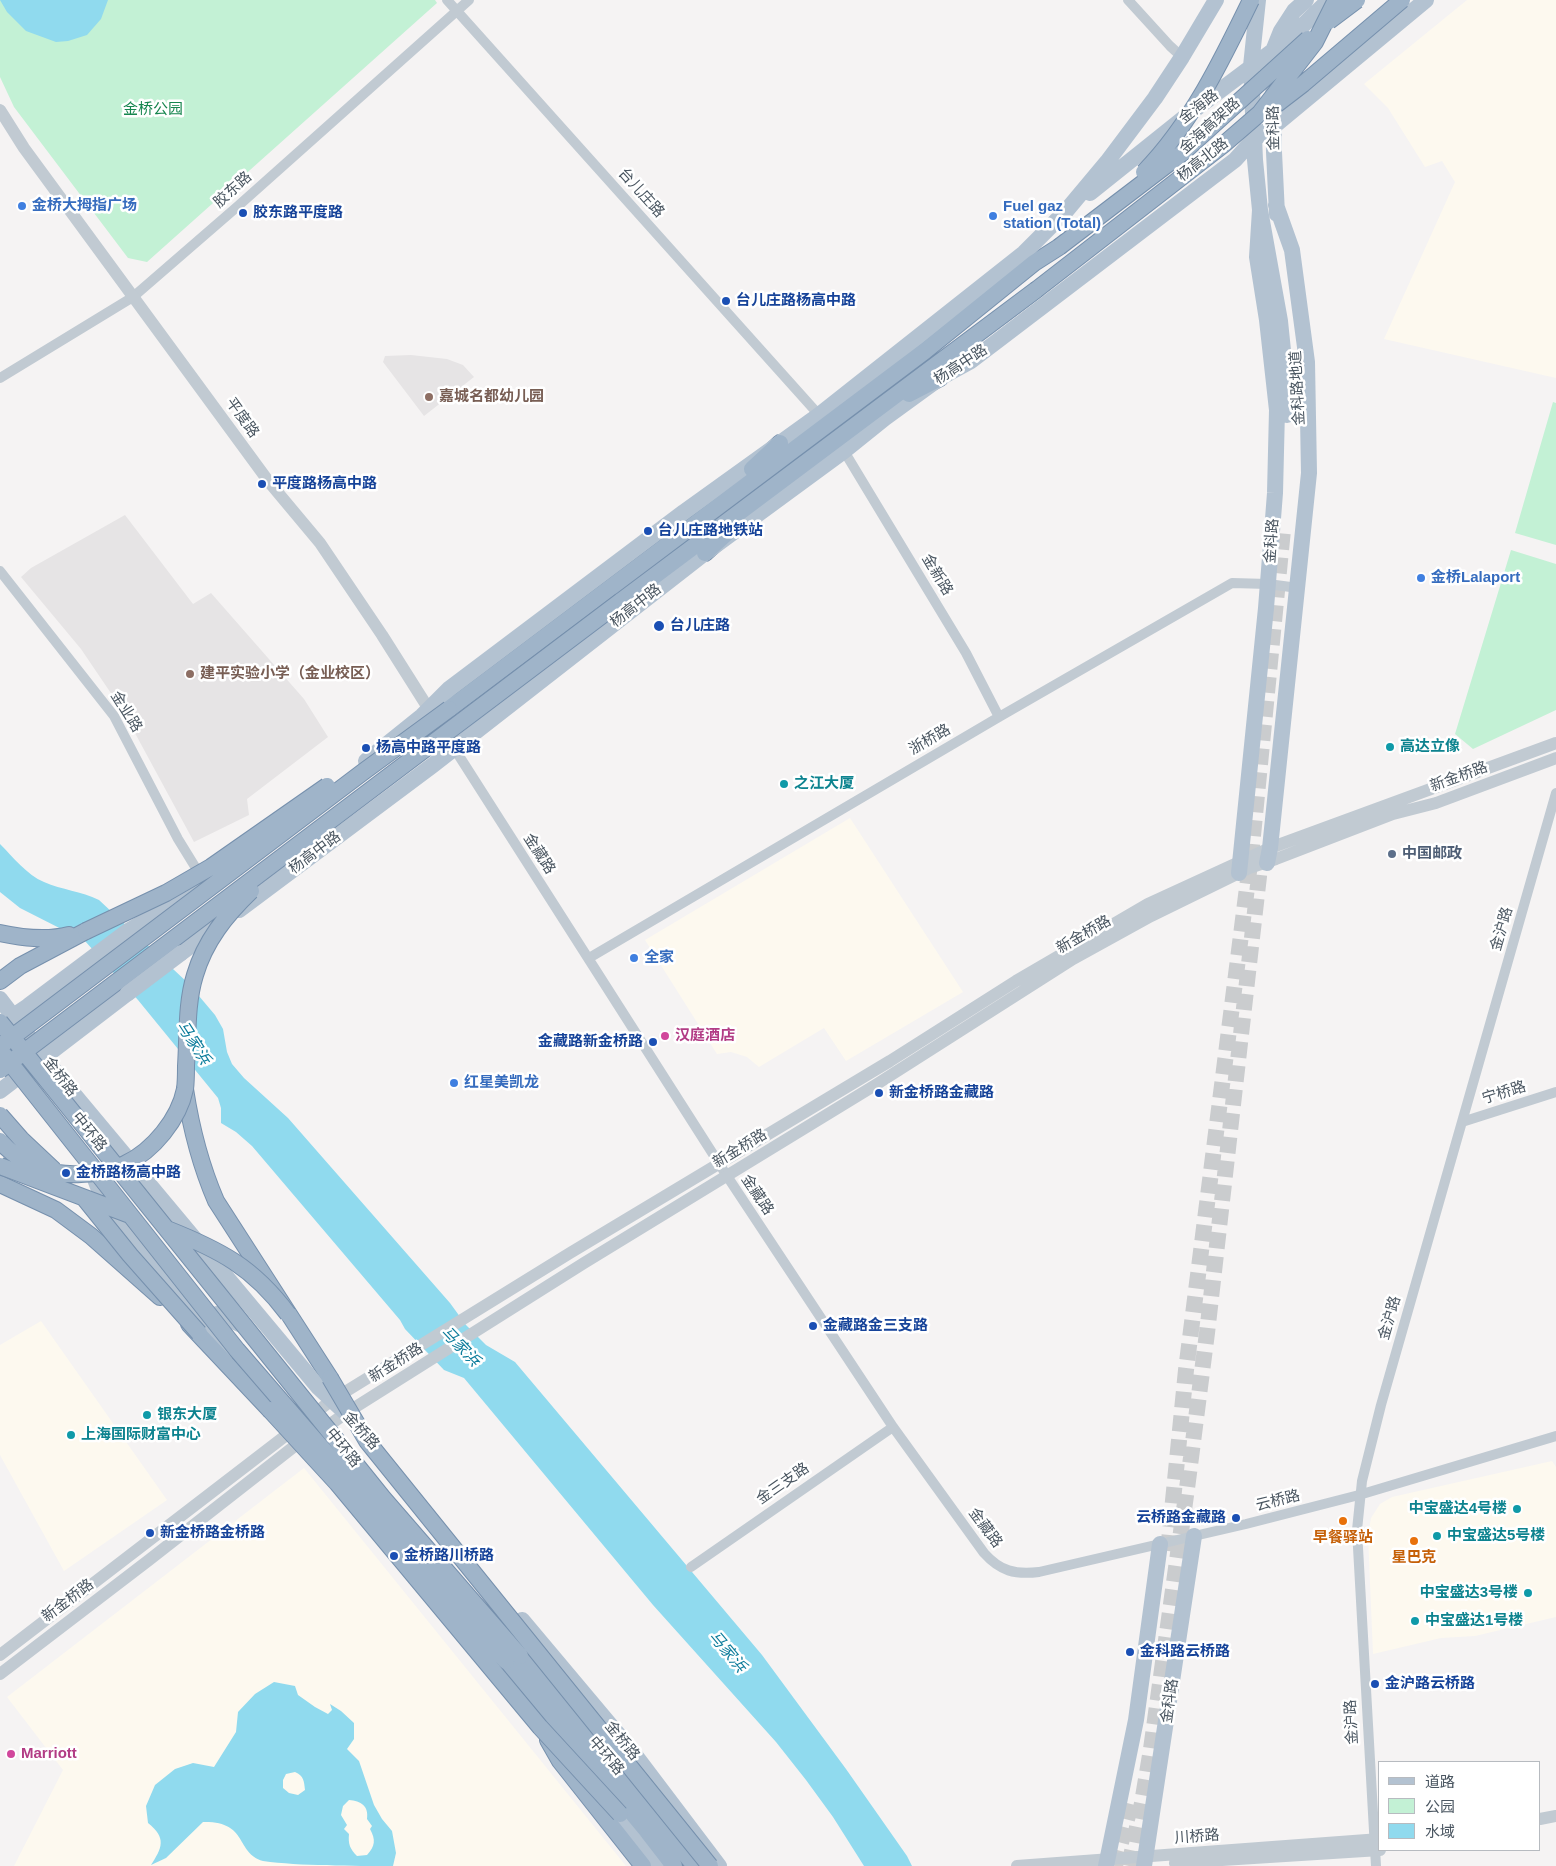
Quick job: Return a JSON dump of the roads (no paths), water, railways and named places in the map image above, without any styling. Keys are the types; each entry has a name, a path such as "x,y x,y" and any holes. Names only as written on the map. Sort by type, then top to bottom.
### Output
{"highway":[{"name":"杨高北路","path":"1058,247 1125,190 1155,160 1203,92 1250,0"},
{"name":"杨高北路","path":"914,380 1036,290 1223,145 1260,113 1288,79 1314,42 1336,0"},
{"name":"金海高架路","path":"1058,247 1181,154 1314,34 1357,0"},
{"name":"金海高架路","path":"1223,145 1303,84 1402,0"},
{"name":"杨高中路","path":"0,1048 347,784 450,709 925,351 1034,263 1058,247"},
{"path":"863,419 940,378"},
{"name":"杨高中路","path":"0,1070 914,380"},
{"path":"672,541 780,443"},
{"path":"705,553 789,474"},
{"path":"0,981 20,966 86,931 166,893 211,867 332,783 450,709"},
{"path":"397,770 272,872 241,901 212,936 201,956 194,977 191,996 185,1089 194,1141 204,1173 216,1201 330,1378 366,1441 710,1866"},
{"path":"0,933 19,937 44,938 66,936 86,931"},
{"name":"中环路","path":"4,1021 383,1498 585,1731 695,1866"},
{"name":"中环路","path":"0,1048 250,1366 506,1661 665,1862"},
{"path":"0,1141 24,1161 42,1170 67,1175 96,1174 126,1164 151,1146 165,1131 177,1111 185,1089"},
{"path":"0,1115 21,1139 90,1203 130,1255 337,1483 540,1727 665,1862"},
{"path":"0,1166 166,1228 222,1252 260,1280 288,1314"},
{"path":"0,1184 56,1210 98,1242 199,1333"},
{"path":"250,1366 337,1483"},
{"path":"540,1727 560,1761 643,1866"}],"main road":[{"path":"4,1021 145,920 206,883 372,756 422,716 438,698 684,512 780,443 815,410 1024,253 1066,211 1107,162 1155,98 1178,53 1216,0"},
{"path":"1251,66 1258,0"},
{"path":"1274,51 1294,11 1306,0"},
{"name":"金海路","path":"1066,211 1251,66 1274,51 1329,0"},
{"path":"1274,126 1426,0"},
{"name":"金科路","path":"1274,51 1275,254"},
{"name":"金科路","path":"1239,867 1268,584 1275,493 1277,410 1268,320 1257,257 1260,210 1254,139 1251,66"},
{"name":"杨高中路","path":"0,1091 454,748 705,553 940,378 970,361 1235,160 1254,139 1274,126"},
{"name":"金科路","path":"1268,855 1298,588 1308,473 1307,362 1292,250 1276,205"},
{"name":"金科路","path":"1260,210 1275,254"},
{"name":"金科路地道","path":"1275,254 1292,317 1299,383 1300,461 1289,528"},
{"name":"金桥路","path":"0,999 4,1021 44,1057 132,1166 318,1388 327,1405"},
{"path":"0,1031 27,1054 34,1057 44,1057"},
{"path":"0,1040 29,1068 100,1151 112,1159 132,1166"},
{"path":"0,1058 93,1174 124,1204 217,1314 300,1425"},
{"path":"93,1174 100,1195 108,1209 300,1425 315,1435 405,1552 548,1725 665,1862"},
{"path":"217,1314 249,1329 311,1402 327,1405 332,1413 346,1413"},
{"name":"金桥路","path":"346,1413 442,1522 632,1751 719,1866"},
{"name":"金科路","path":"1144,1864 1194,1536"},
{"name":"金科路","path":"1106,1863 1136,1720 1160,1544"}],"street":[{"name":"台儿庄路","path":"447,0 815,410"},
{"name":"胶东路","path":"0,378 133,297 469,0"},
{"path":"1128,0 1178,53"},
{"name":"平度路","path":"0,110 24,148 269,482 320,543 382,635 454,748"},
{"name":"金新路","path":"844,451 966,652 999,717"},
{"name":"金业路","path":"0,571 114,716 178,839 206,883"},
{"name":"浙桥路","path":"589,958 999,717 1232,583 1268,584 1298,588"},
{"name":"新金桥路","path":"0,1655 327,1405 470,1314 890,1061 1016,981 1148,904 1239,867 1249,868 1268,855 1556,743"},
{"name":"金藏路","path":"454,748 726,1176 893,1427 984,1553 1003,1570"},
{"name":"新金桥路","path":"1268,855 1393,814 1436,803 1556,758"},
{"name":"金沪路","path":"1376,1866 1377,1845 1357,1530 1359,1496 1381,1405 1556,793"},
{"name":"新金桥路","path":"0,1674 296,1445 315,1435 346,1413 584,1263 878,1084 1074,959 1239,867"},
{"name":"宁桥路","path":"1462,1122 1556,1092"},
{"name":"金三支路","path":"691,1566 893,1427"},
{"name":"云桥路","path":"1003,1570 1026,1574 1039,1572 1194,1536 1359,1496 1556,1436"},
{"path":"1541,1811 1556,1807"},
{"path":"1541,1819 1556,1816"},
{"name":"川桥路","path":"1017,1866 1106,1863 1144,1864 1377,1845"}],"water":[{"path":"0,0 108,0 101,19 87,35 68,41 56,42 26,31 7,12"},
{"name":"马家浜","path":"0,844 38,879 99,900 188,983 215,1015 223,1029 227,1052 232,1064 244,1078 288,1118 450,1303 466,1325 486,1345 515,1362 762,1655 846,1769 912,1866 864,1866 833,1817 776,1742 653,1605 464,1378 444,1370 405,1329 400,1320 252,1146 236,1132 221,1123 221,1108 218,1098 138,1000 85,941 20,908 0,892"},
{"path":"274,1682 295,1686 298,1695 315,1707 328,1714 332,1710 330,1704 354,1723 354,1739 347,1749 359,1761 374,1805 392,1831 396,1853 393,1866 310,1865 263,1861 254,1857 235,1832 228,1827 218,1823 203,1822 166,1858 151,1865 161,1843 158,1834 148,1823 146,1806 155,1785 175,1769 193,1763 214,1767 236,1732 238,1712 255,1694","holes":["295,1772 302,1777 305,1790 298,1795 289,1793 283,1788 283,1780 286,1774","349,1800 363,1805 367,1811 367,1819 372,1826 370,1829 374,1843 367,1855 357,1856 351,1849 349,1834 344,1829 347,1825 341,1815 343,1806"]}],"tunnel":[{"path":"1168,1551 1186,1370 1251,856 1283,530"},
{"path":"1129,1866 1151,1749 1188,1481 1207,1333 1262,850"},
{"path":"1115,1866 1132,1800"}],"place":[{"name":"金桥大拇指广场","path":"22,206"},
{"name":"胶东路平度路","path":"243,213"},
{"name":"Fuel gaz station (Total)","path":"993,216"},
{"name":"台儿庄路杨高中路","path":"726,301"},
{"name":"嘉城名都幼儿园","path":"429,397"},
{"name":"平度路杨高中路","path":"262,484"},
{"name":"台儿庄路地铁站","path":"648,531"},
{"name":"金桥Lalaport","path":"1421,578"},
{"name":"台儿庄路","path":"659,626"},
{"name":"建平实验小学（金业校区）","path":"190,674"},
{"name":"高达立像","path":"1390,747"},
{"name":"杨高中路平度路","path":"366,748"},
{"name":"之江大厦","path":"784,784"},
{"name":"中国邮政","path":"1392,854"},
{"name":"全家","path":"634,958"},
{"name":"汉庭酒店","path":"665,1036"},
{"name":"金藏路新金桥路","path":"653,1042"},
{"name":"红星美凯龙","path":"454,1083"},
{"name":"新金桥路金藏路","path":"879,1093"},
{"name":"金桥路杨高中路","path":"66,1173"},
{"name":"金藏路金三支路","path":"813,1326"},
{"name":"银东大厦","path":"147,1415"},
{"name":"上海国际财富中心","path":"71,1435"},
{"name":"中宝盛达4号楼","path":"1517,1509"},
{"name":"云桥路金藏路","path":"1236,1518"},
{"name":"早餐驿站","path":"1343,1521"},
{"name":"新金桥路金桥路","path":"150,1533"},
{"name":"中宝盛达5号楼","path":"1437,1536"},
{"name":"星巴克","path":"1414,1541"},
{"name":"金桥路川桥路","path":"394,1556"},
{"name":"中宝盛达3号楼","path":"1528,1593"},
{"name":"中宝盛达1号楼","path":"1415,1621"},
{"name":"金科路云桥路","path":"1130,1652"},
{"name":"金沪路云桥路","path":"1375,1684"},
{"name":"Marriott","path":"11,1754"}],"park label":[{"name":"金桥公园","path":"153,110"}]}
